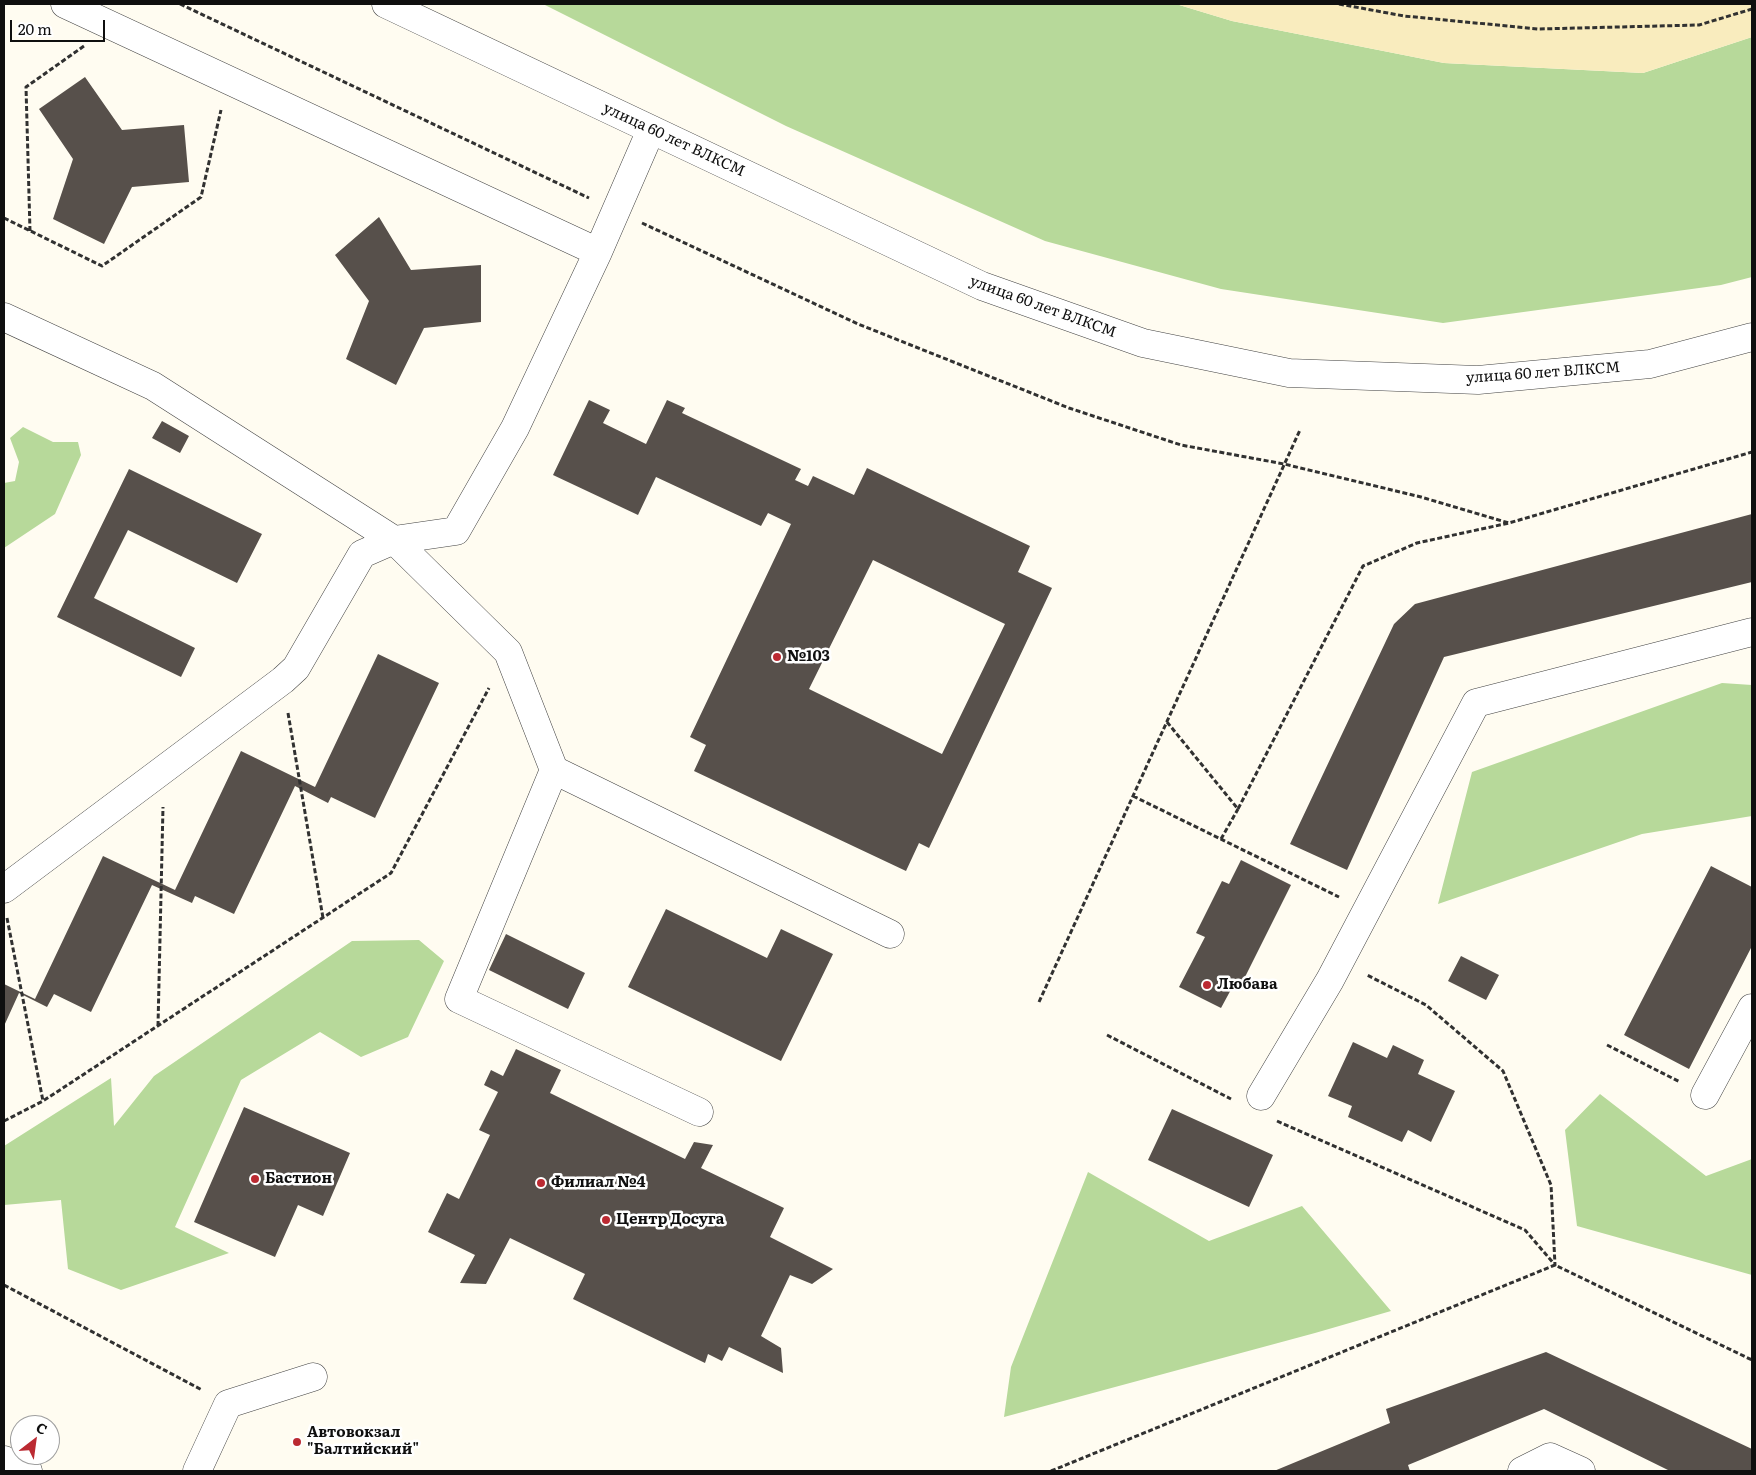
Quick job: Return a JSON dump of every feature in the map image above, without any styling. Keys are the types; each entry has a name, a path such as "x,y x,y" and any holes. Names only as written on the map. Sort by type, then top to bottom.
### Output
{"street":[{"path":"65,4 598,252"},
{"name":"улица 60 лет ВЛКСМ","path":"386,4 982,286 1143,343 1289,373 1478,380 1650,364 1752,337"},
{"path":"5,902 164,768 283,680 296,668 362,554 394,540 456,531 515,428 598,252 651,130"},
{"path":"4,317 153,386 394,540 508,652 554,770 890,934"},
{"path":"1256,1105 1341,961 1476,703 1752,632"},
{"path":"554,770 459,1000 700,1112"},
{"path":"1704,1095 1752,1008"},
{"path":"197,1471 228,1404 313,1377"},
{"path":"1522,1471 1550,1457 1581,1471"},
{"path":"4,1460 28,1471"}],"path":[{"path":"180,4 858,324 1069,408 1181,445 1284,464 1421,497 1509,523"},
{"path":"1339,4 1404,16 1538,29 1699,25 1752,9"},
{"path":"30,231 26,87 113,26"},
{"path":"4,218 102,266 201,197 228,80"},
{"path":"1039,1002 1300,430"},
{"path":"1221,839 1363,566 1417,543 1509,523 1752,452"},
{"path":"4,1121 43,1101 391,873 508,652"},
{"path":"283,680 323,918"},
{"path":"1167,722 1238,809"},
{"path":"158,1026 164,768"},
{"path":"1133,796 1367,910"},
{"path":"5,902 43,1101"},
{"path":"1341,961 1426,1005 1503,1071 1551,1185 1555,1265"},
{"path":"1107,1035 1525,1230 1555,1265 1752,1360"},
{"path":"1607,1045 1704,1095"},
{"path":"1051,1471 1555,1265"},
{"path":"4,1285 228,1404"}],"green space":[{"path":"543,4 1176,4 1232,21 1444,63 1643,73 1752,37 1752,277 1721,285 1443,323 1221,289 1045,241 786,126"},
{"path":"23,427 53,442 78,442 81,455 55,514 4,548 4,483 15,481 19,462 10,438"},
{"path":"1722,683 1752,685 1752,816 1642,834 1438,904 1472,772"},
{"path":"419,940 444,961 408,1037 361,1057 320,1032 241,1080 175,1227 229,1253 121,1290 68,1269 61,1200 4,1205 4,1146 111,1078 114,1126 154,1076 352,941"},
{"path":"1600,1094 1706,1176 1752,1159 1752,1275 1577,1226 1565,1130"},
{"path":"1088,1172 1209,1241 1302,1206 1391,1311 1004,1417 1011,1367"}],"sand":[{"path":"1176,4 1752,4 1752,37 1643,73 1444,63 1232,21"}],"building":[{"path":"85,77 122,130 184,125 189,182 132,187 104,244 53,219 73,159 39,109"},
{"path":"379,217 411,270 481,265 481,322 424,328 396,385 346,359 369,301 335,255"},
{"name":"№103","path":"589,400 610,410 603,423 646,444 667,400 685,408 682,413 801,469 795,480 808,486 813,476 854,495 867,468 1030,546 1018,572 1052,588 929,848 919,843 906,871 694,771 706,745 690,737 791,524 768,513 761,526 656,477 638,515 553,475","holes":["873,560 1005,624 942,754 809,689"]},
{"path":"162,421 189,436 180,453 152,438"},
{"path":"129,469 262,534 237,583 128,530 94,598 195,648 181,677 57,617"},
{"path":"1752,514 1752,582 1444,657 1347,870 1290,844 1394,624 1415,604"},
{"path":"378,654 439,683 375,818 331,797 328,803 295,786 234,914 195,896 192,903 152,885 91,1012 54,994 47,1007 19,993 4,1026 4,984 35,999 103,856 175,890 241,751 315,787"},
{"path":"1241,860 1291,885 1240,987 1234,984 1221,1008 1179,987 1205,937 1196,933 1222,881 1229,884"},
{"path":"1711,866 1752,887 1752,946 1689,1069 1624,1035"},
{"path":"666,909 767,958 781,929 833,954 781,1061 628,987"},
{"path":"506,934 585,973 568,1009 489,970"},
{"path":"1461,956 1499,975 1486,1000 1448,981"},
{"path":"1353,1042 1387,1058 1393,1045 1424,1060 1418,1074 1455,1091 1431,1142 1408,1130 1402,1142 1348,1117 1352,1106 1328,1096"},
{"name":"Центр Досуга","path":"516,1049 561,1070 550,1093 685,1159 694,1142 713,1145 701,1168 784,1208 770,1237 833,1269 812,1284 790,1275 761,1336 781,1348 783,1373 729,1347 722,1361 708,1354 705,1363 573,1299 585,1274 510,1238 486,1284 460,1283 475,1255 428,1232 447,1193 459,1199 490,1135 479,1130 498,1092 484,1085 491,1070 503,1076"},
{"path":"244,1107 350,1153 323,1216 298,1205 275,1257 194,1222"},
{"path":"1172,1109 1273,1155 1249,1207 1148,1160"},
{"path":"1546,1352 1752,1449 1752,1471 1670,1471 1544,1409 1408,1465 1410,1471 1274,1471 1390,1423 1386,1409"}],"place":[{"name":"№103","path":"777,657"},
{"name":"Любава","path":"1207,985"},
{"name":"Бастион","path":"255,1179"},
{"name":"Филиал №4","path":"541,1183"},
{"name":"Центр Досуга","path":"606,1220"},
{"name":"Автовокзал \"Балтийский\"","path":"297,1442"}]}
